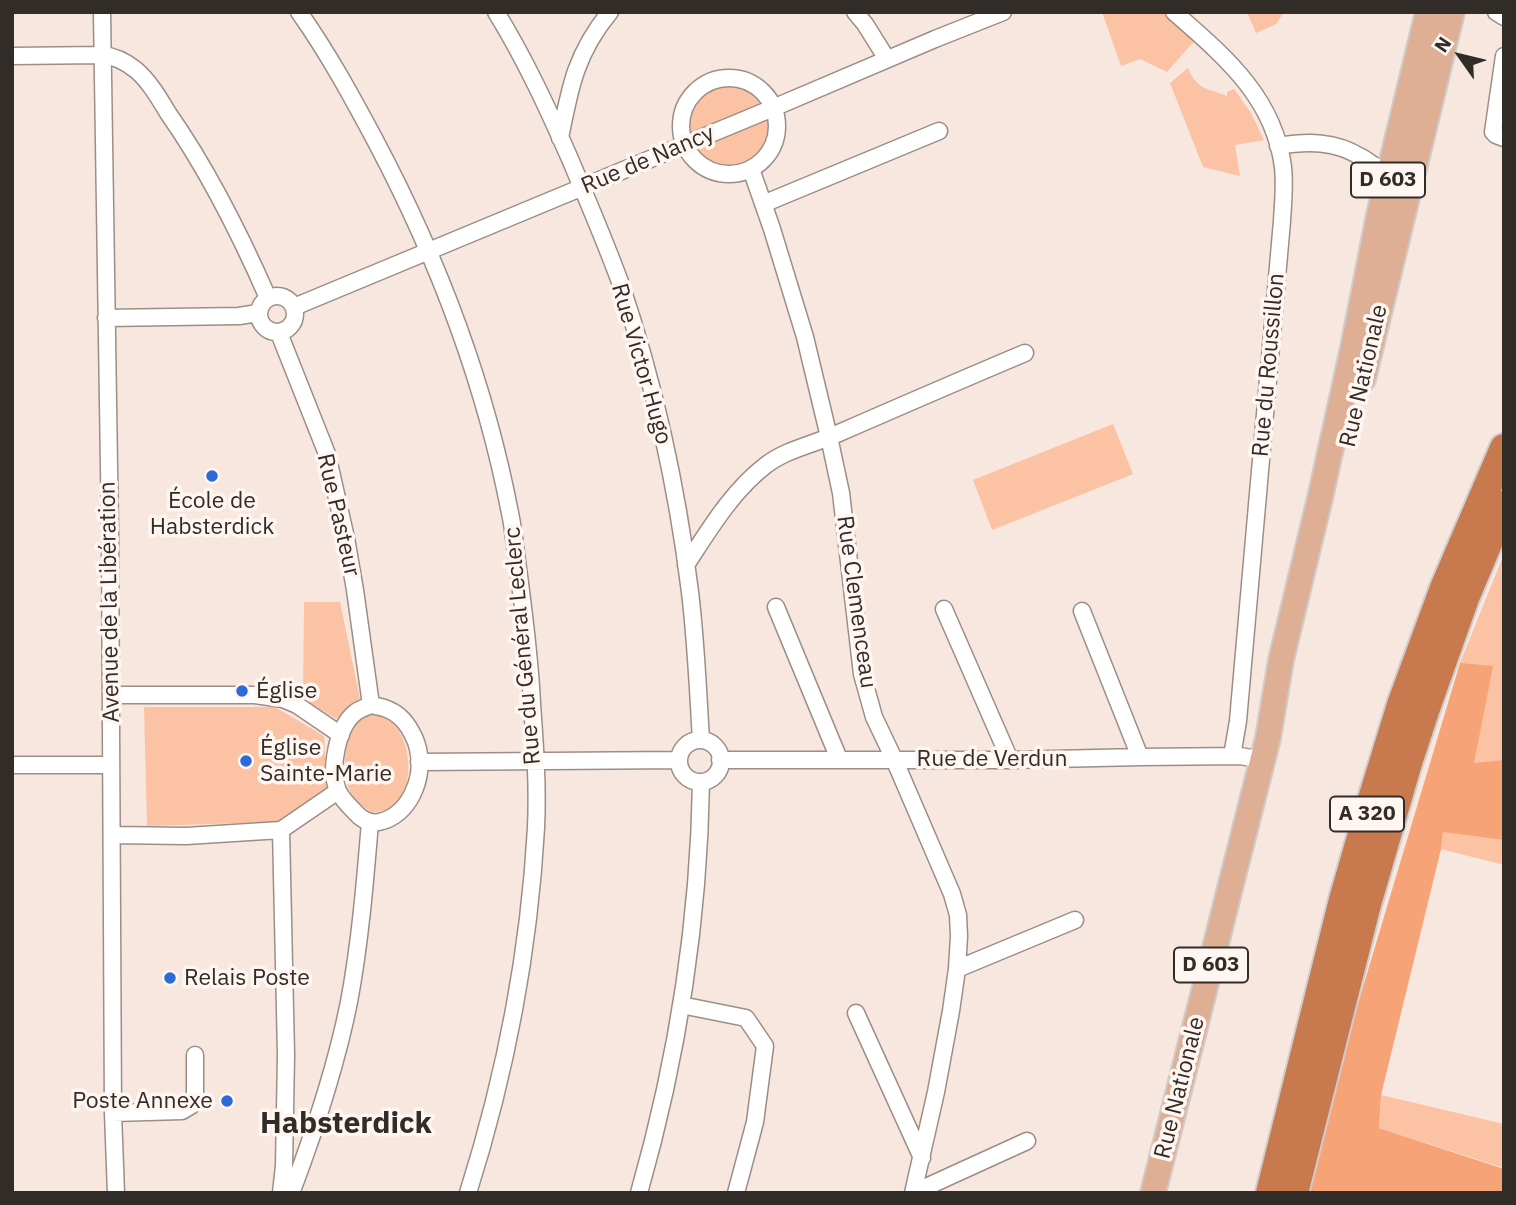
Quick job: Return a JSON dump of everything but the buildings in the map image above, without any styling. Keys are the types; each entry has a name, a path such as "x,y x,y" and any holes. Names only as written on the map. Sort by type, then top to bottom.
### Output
{"highway":[{"name":"A 320","path":"1270,1193 1343,900 1402,702 1444,588 1504,448"},
{"name":"A 320","path":"1294,1193 1367,904 1407,766 1465,598 1504,505"}],"main road":[{"name":"Rue Nationale","path":"1153,1193 1266,749 1296,663 1428,12"},
{"name":"Rue Nationale","path":"1398,169 1452,12"}],"street":[{"name":"Avenue de la Libération","path":"102,12 116,1193"},
{"name":"Rue du Général Leclerc","path":"299,12 360,113 429,252 468,353 486,412 510,514 527,633 536,761 536,824 532,881 515,1011 490,1120 468,1193"},
{"name":"Rue Victor Hugo","path":"496,12 531,75 582,188 619,281 640,346 670,471 686,565 696,647 701,740"},
{"path":"560,138 580,57 610,12"},
{"path":"855,12 866,24 887,59"},
{"name":"Rue de Nancy","path":"294,307 1003,12"},
{"name":"Rue du Roussillon","path":"1174,12 1224,59 1258,98 1272,123 1283,167 1282,221 1238,721 1232,756"},
{"path":"1496,12 1504,17"},
{"path":"1504,55 1493,132 1504,138"},
{"path":"12,56 111,56 124,61 137,71 177,125 212,185 268,298"},
{"path":"740,80 766,95 773,108 777,122 776,136 763,161 751,169 725,174 712,172 691,156 684,144 681,130 688,101 698,90 711,82 740,80"},
{"path":"764,204 939,131"},
{"path":"1278,146 1328,144 1359,156 1375,156 1398,169"},
{"name":"Rue Clemenceau","path":"751,169 805,337 829,438 841,493 862,674 874,717 952,894 958,915 957,969 948,1025 913,1193"},
{"path":"268,298 286,298 294,307 295,318 289,328 274,332 261,324 258,313 268,298"},
{"path":"106,318 239,316 258,313"},
{"name":"Rue Pasteur","path":"279,332 327,454 348,551 370,705"},
{"path":"686,565 712,525 749,480 767,464 789,452 829,438 1025,353"},
{"path":"776,607 839,759"},
{"path":"944,609 1010,761"},
{"path":"1082,611 1140,757"},
{"path":"111,695 255,695 283,699 297,705 341,735"},
{"path":"370,705 387,709 399,716 410,730 418,749 419,762 416,787 403,807 395,815 378,822 370,822 357,814 338,791 335,776 335,760 341,735 355,713 370,705"},
{"path":"701,740 716,748 720,760 713,777 701,782 688,778 679,761 686,746 701,740"},
{"name":"Rue de Verdun","path":"720,760 1010,761 1240,756 1266,749"},
{"path":"419,762 679,761"},
{"path":"12,765 111,765"},
{"path":"639,1193 660,1115 681,1005 699,861 701,782"},
{"path":"112,835 186,836 281,830 338,791"},
{"path":"288,1192 318,1120 348,1004 360,932 370,822"},
{"path":"281,830 286,1055 284,1166 288,1192"},
{"path":"957,969 1075,920"},
{"path":"681,1005 746,1018 765,1046 755,1122 736,1193"},
{"path":"856,1013 922,1158"},
{"path":"113,1113 182,1111 191,1105 195,1096 195,1055"},
{"path":"913,1193 1027,1141"}],"shaded area":[{"path":"1102,12 1167,12 1196,39 1167,72 1140,59 1121,66"},
{"path":"1247,12 1284,12 1276,24 1256,33"},
{"path":"1188,68 1195,81 1203,87 1227,96 1227,92 1234,89 1251,113 1264,140 1235,145 1240,176 1203,167 1170,83"},
{"path":"729,87 744,90 757,98 765,111 768,126 765,141 757,154 744,162 729,165 714,162 701,154 693,141 690,126 693,111 701,98 714,90"},
{"path":"1113,424 1133,474 992,530 973,480"},
{"path":"1504,554 1504,760 1474,764 1460,663"},
{"path":"304,602 340,602 360,699 336,719 303,698"},
{"path":"1460,663 1493,666 1474,763 1504,760 1504,840 1443,832 1381,1095 1379,1128 1504,1169 1504,1193 1304,1193 1322,1124"},
{"path":"144,707 275,707 324,736 327,788 277,822 147,826"},
{"path":"370,715 384,717 395,726 402,737 408,764 408,777 398,801 388,809 372,813 351,793 345,769 346,750 351,733 360,720"},
{"path":"1443,831 1504,840 1504,865 1441,849"},
{"path":"1381,1095 1504,1124 1504,1168 1379,1128"}],"place":[{"name":"École de Habsterdick","path":"212,476"},
{"name":"Église","path":"242,691"},
{"name":"Église Sainte-Marie","path":"246,761"},
{"name":"Relais Poste","path":"170,978"},
{"name":"Poste Annexe","path":"227,1101"}],"district":[{"name":"Habsterdick","path":"346,1124"}]}
